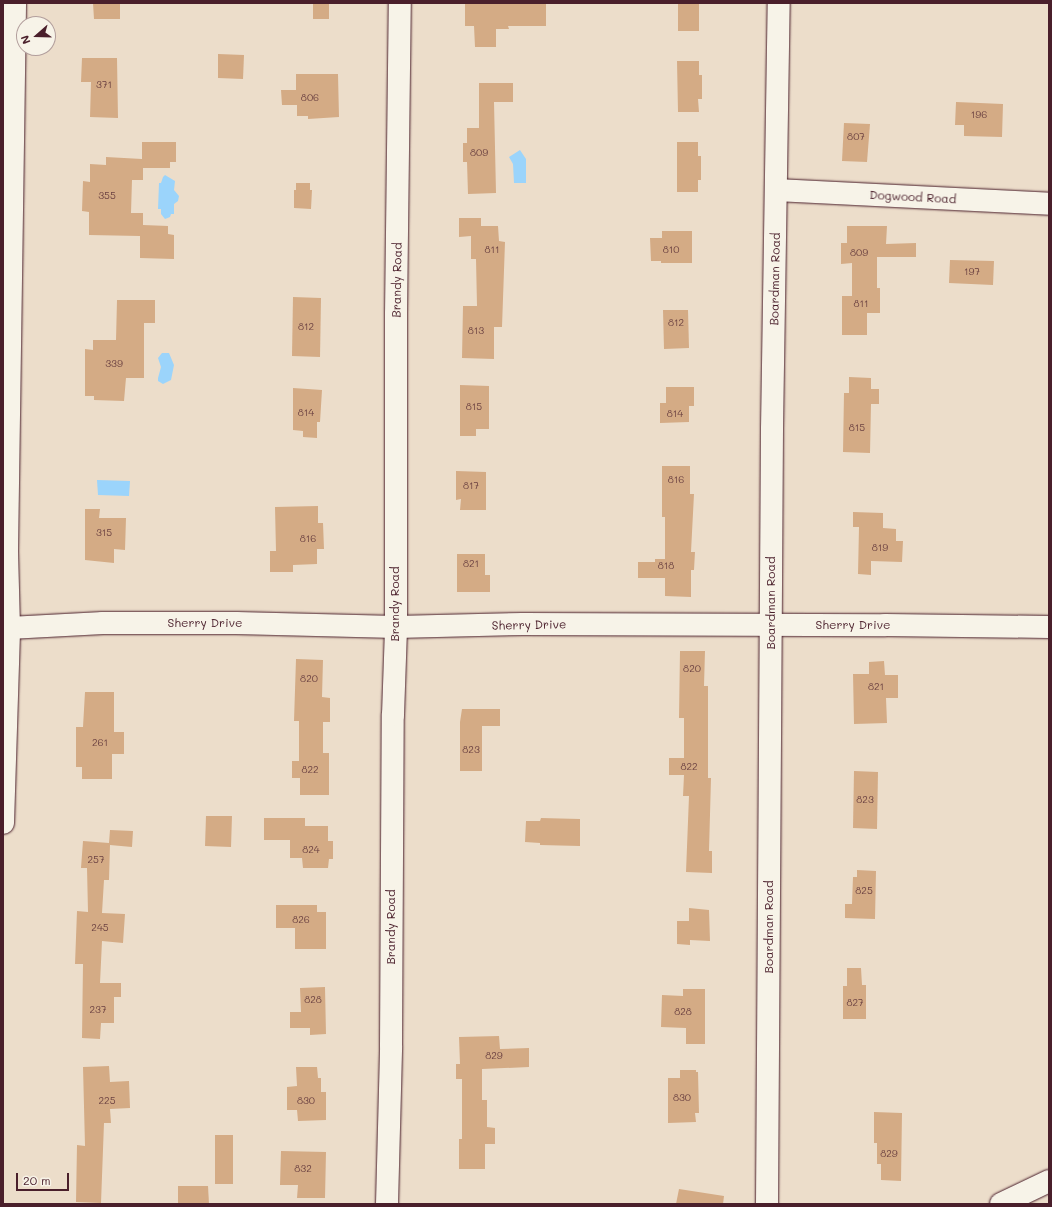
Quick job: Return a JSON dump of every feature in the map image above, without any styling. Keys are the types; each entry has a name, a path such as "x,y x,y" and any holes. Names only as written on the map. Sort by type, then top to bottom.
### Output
{"street":[{"path":"3,823 5,695 8,628 7,246 15,3"},
{"name":"Brandy Road","path":"387,1204 391,1046 393,714 396,627 396,322 400,3"},
{"name":"Boardman Road","path":"767,1204 772,421 779,3"},
{"name":"Dogwood Road","path":"777,190 1049,204"},
{"name":"Sherry Drive","path":"8,628 103,623 236,623 396,627 523,624 771,624 1049,627"},
{"path":"1000,1204 1049,1181"}],"water":[{"path":"520,150 526,159 526,183 514,183 513,164 509,157"},
{"path":"165,175 175,181 174,190 179,196 178,201 174,204 174,214 171,214 170,217 165,219 161,214 161,209 158,209 159,183 161,183"},
{"path":"162,353 169,353 174,365 171,380 163,384 158,381 161,367 158,358"},
{"path":"97,480 130,481 129,496 98,495"}],"building":[{"path":"93,3 120,3 120,19 94,19"},
{"path":"313,3 329,3 329,19 313,19"},
{"path":"465,3 546,3 546,26 508,26 509,29 496,29 496,47 475,47 474,26 465,26"},
{"path":"678,3 699,3 699,31 678,31"},
{"path":"218,54 244,55 243,79 218,78"},
{"path":"82,58 117,58 118,118 90,117 91,82 81,82"},
{"path":"677,61 699,61 699,75 702,75 702,99 698,99 699,112 678,112"},
{"path":"296,74 338,74 339,117 308,119 308,116 297,116 297,105 282,105 281,90 296,90"},
{"path":"479,83 513,83 513,102 494,102 496,193 468,194 467,162 463,162 463,143 467,143 467,128 479,128"},
{"path":"956,102 1003,104 1002,137 964,136 964,125 955,125"},
{"path":"844,123 870,124 867,162 842,161"},
{"path":"142,142 176,142 176,162 170,162 170,168 143,168 143,180 132,180 131,213 143,213 143,225 168,226 168,234 174,235 174,259 140,258 140,236 89,235 89,212 82,211 83,181 90,182 90,164 106,165 106,157 142,159"},
{"path":"677,142 698,142 698,156 701,156 701,180 698,180 698,192 677,192"},
{"path":"296,183 310,183 310,190 312,190 311,209 294,208 294,190 296,190"},
{"path":"459,218 481,218 481,226 498,226 499,241 505,242 502,327 494,327 494,359 462,358 463,306 477,306 476,259 471,259 471,236 459,237"},
{"path":"847,226 887,226 886,244 916,243 916,257 877,257 877,288 880,288 880,313 867,313 867,335 842,335 842,296 852,296 852,263 841,264 841,243 847,243"},
{"path":"662,231 692,231 692,263 661,263 661,261 651,261 650,238 662,238"},
{"path":"950,260 994,261 993,285 949,283"},
{"path":"293,297 321,298 320,357 292,356"},
{"path":"117,300 155,300 155,323 144,323 144,378 126,378 124,401 94,400 94,396 85,396 85,349 93,350 93,340 116,340"},
{"path":"663,310 688,310 689,348 664,349"},
{"path":"849,377 871,378 871,389 879,389 879,404 871,404 870,453 843,452 844,393 849,393"},
{"path":"460,385 489,386 489,429 476,429 476,436 460,436"},
{"path":"666,387 694,387 694,406 689,406 689,422 660,423 660,403 666,403"},
{"path":"293,388 322,390 320,422 317,422 317,438 303,437 303,431 293,430"},
{"path":"662,466 690,466 690,494 694,494 691,552 695,552 694,570 691,570 691,597 665,596 665,578 638,578 638,562 655,562 655,559 665,559 665,517 662,517"},
{"path":"456,471 486,472 486,510 460,510 461,499 456,500"},
{"path":"318,506 318,523 323,523 324,549 317,549 317,564 293,565 293,572 270,572 270,551 276,551 275,507"},
{"path":"85,509 100,509 99,518 126,518 125,550 114,549 114,563 85,560"},
{"path":"853,512 883,513 883,528 896,529 896,541 903,541 902,562 871,561 871,575 858,574 859,527 853,527"},
{"path":"457,554 485,554 485,575 490,575 490,592 457,592"},
{"path":"680,651 705,651 704,686 708,686 708,778 711,778 709,851 712,851 712,873 686,872 689,796 683,796 684,775 669,775 669,758 684,758 684,718 679,718"},
{"path":"296,659 323,660 322,697 330,698 330,722 323,722 323,753 329,753 329,795 300,795 300,778 292,778 292,761 299,761 299,721 294,721"},
{"path":"884,661 885,675 898,675 898,698 886,698 887,723 854,724 853,674 869,674 869,662"},
{"path":"85,692 114,692 114,732 124,732 124,754 112,754 112,779 82,779 82,767 76,767 76,727 83,727"},
{"path":"462,709 500,709 500,726 482,726 482,771 460,771 460,722"},
{"path":"854,771 878,772 877,829 853,828"},
{"path":"206,816 232,816 231,847 205,846"},
{"path":"264,818 305,818 305,826 328,826 328,841 333,841 333,859 329,859 328,868 303,868 302,858 290,858 290,840 264,840"},
{"path":"541,818 580,819 580,846 540,845 540,843 525,842 526,821 540,821"},
{"path":"110,830 133,831 132,847 110,845 109,880 104,880 102,913 125,914 123,943 102,941 100,983 121,983 121,997 114,997 114,1023 101,1023 100,1039 82,1038 83,964 75,964 77,911 88,912 87,868 81,868 83,841 109,843"},
{"path":"857,870 876,871 875,919 845,918 845,904 852,904 853,877 857,877"},
{"path":"276,905 317,905 317,912 326,912 326,949 295,949 295,928 276,928"},
{"path":"689,908 709,910 710,941 690,940 690,945 677,944 677,921 689,921"},
{"path":"847,968 861,968 862,985 866,985 866,1019 843,1019 843,986 847,986"},
{"path":"325,987 326,1034 310,1035 310,1028 290,1028 290,1012 301,1012 300,988"},
{"path":"683,989 705,989 705,1044 686,1044 686,1028 661,1027 662,995 683,996"},
{"path":"499,1036 500,1049 529,1048 529,1067 482,1069 482,1100 487,1100 487,1127 495,1128 495,1144 485,1144 485,1169 459,1169 459,1139 462,1139 462,1079 456,1079 456,1064 460,1064 459,1037"},
{"path":"109,1066 110,1082 129,1081 130,1108 110,1109 111,1123 104,1123 101,1203 76,1202 77,1145 85,1146 83,1067"},
{"path":"296,1067 317,1067 318,1078 321,1078 321,1092 326,1092 326,1120 298,1121 297,1110 287,1110 287,1087 297,1086"},
{"path":"680,1070 696,1070 696,1072 698,1072 699,1113 695,1113 696,1122 668,1123 668,1078 680,1078"},
{"path":"874,1112 902,1113 901,1181 881,1180 881,1164 877,1164 877,1143 874,1143"},
{"path":"215,1135 233,1135 233,1184 215,1184"},
{"path":"281,1151 326,1152 325,1198 297,1198 298,1185 280,1185"},
{"path":"178,1186 208,1186 209,1204 178,1204"},
{"path":"679,1189 724,1196 723,1204 676,1204"}]}
